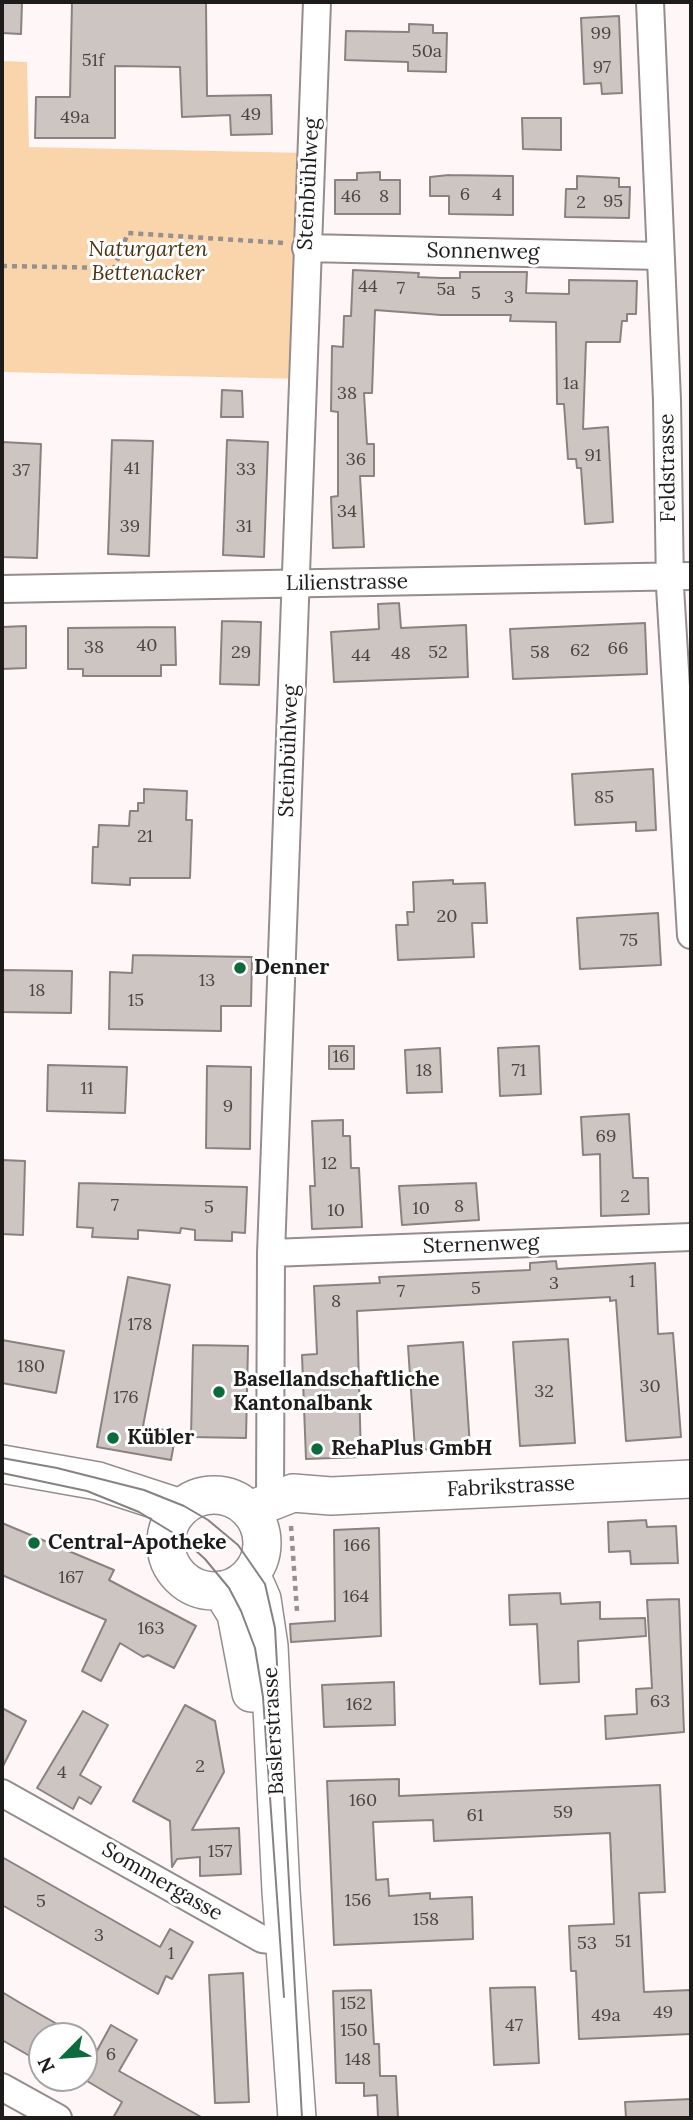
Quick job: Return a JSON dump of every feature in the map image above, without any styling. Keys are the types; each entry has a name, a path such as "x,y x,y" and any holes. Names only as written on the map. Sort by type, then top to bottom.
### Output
{"main road":[{"path":"2,1464 42,1472 110,1503 174,1522"},
{"name":"Fabrikstrasse","path":"261,1515 288,1518 331,1496 691,1479"},
{"path":"221,1495 237,1500 261,1515 260,1559 236,1582 196,1587 185,1580 170,1560 174,1522 205,1496 221,1495"},
{"name":"Baslerstrasse","path":"236,1582 262,1599 269,1646 281,1891 297,2118"}],"street":[{"name":"Steinbühlweg","path":"261,1515 317,2"},
{"name":"Feldstrasse","path":"650,2 667,400 681,577 691,935"},
{"name":"Sonnenweg","path":"306,246 660,256"},
{"name":"Lilienstrasse","path":"2,589 681,577"},
{"name":"Sternenweg","path":"271,1253 691,1237"},
{"name":"Sommergasse","path":"2,1793 262,1940 280,1941 281,1891"},
{"path":"2,2087 58,2118"}],"path":[{"path":"2,267 114,268 128,233 306,246"}],"green space":[{"name":"Naturgarten Bettenacker","path":"2,61 27,62 29,147 310,153 302,379 2,372"}],"building":[{"path":"2,2 22,2 21,34 2,33"},
{"path":"72,2 206,3 207,96 271,95 272,134 231,135 230,115 182,117 180,67 115,66 115,138 35,138 36,97 70,97"},
{"path":"619,16 622,93 602,94 601,83 584,84 581,18"},
{"path":"409,24 433,25 433,33 447,33 446,72 408,71 408,62 345,60 346,31 409,32"},
{"path":"522,118 561,118 561,150 523,149"},
{"path":"380,172 380,180 400,180 400,214 335,214 335,180 357,180 357,173"},
{"path":"513,176 513,215 449,214 449,196 430,196 430,177"},
{"path":"577,176 619,178 619,187 630,187 629,218 565,217 566,189 577,189"},
{"path":"353,270 419,273 418,277 441,278 460,278 460,272 527,272 526,293 569,294 569,280 637,281 636,314 627,314 627,321 622,321 620,342 586,342 583,429 608,427 613,522 585,524 581,468 577,468 576,459 568,459 564,404 557,404 556,322 510,321 511,315 441,315 375,310 372,393 364,393 367,444 374,444 374,476 360,476 364,547 333,548 331,497 338,496 338,412 331,411 332,346 343,347 344,316 351,316"},
{"path":"222,390 242,391 243,417 221,417"},
{"path":"112,440 153,441 149,556 108,554"},
{"path":"227,440 268,442 264,557 223,555"},
{"path":"2,442 41,444 37,558 2,557"},
{"path":"399,603 401,628 466,625 468,677 334,682 331,632 379,629 378,604"},
{"path":"222,621 261,622 259,685 220,684"},
{"path":"645,623 647,674 513,679 510,629"},
{"path":"26,626 26,668 2,669 2,627"},
{"path":"175,627 176,665 161,665 161,676 83,676 83,669 68,669 68,628"},
{"path":"653,769 656,830 636,831 636,822 575,825 572,774"},
{"path":"144,789 187,791 186,820 192,820 190,878 130,878 130,885 92,883 93,847 98,847 99,825 129,826 130,811 138,811 138,803 144,803"},
{"path":"453,880 453,884 485,883 487,923 472,923 474,957 398,960 396,925 408,925 407,912 414,912 413,882"},
{"path":"658,913 661,965 580,969 577,918"},
{"path":"133,955 252,957 251,1006 221,1006 221,1031 109,1029 110,972 132,973"},
{"path":"2,970 72,971 71,1013 2,1012"},
{"path":"329,1046 354,1046 354,1069 329,1069"},
{"path":"539,1046 541,1094 500,1096 498,1048"},
{"path":"440,1048 442,1092 407,1093 405,1050"},
{"path":"48,1065 127,1067 125,1113 47,1111"},
{"path":"207,1066 251,1067 250,1149 206,1148"},
{"path":"629,1114 633,1178 648,1178 649,1214 601,1216 600,1154 583,1155 581,1117"},
{"path":"343,1120 343,1136 350,1136 351,1168 359,1168 362,1227 312,1229 310,1186 315,1186 312,1121"},
{"path":"2,1160 25,1161 23,1235 2,1234"},
{"path":"79,1183 247,1187 245,1233 232,1232 232,1241 195,1240 195,1230 181,1228 180,1233 138,1230 138,1239 92,1237 93,1228 77,1227"},
{"path":"476,1183 479,1220 402,1225 399,1186"},
{"path":"556,1261 557,1269 655,1263 658,1334 673,1333 681,1437 626,1441 616,1300 610,1301 610,1297 357,1311 361,1457 306,1459 302,1355 317,1354 314,1286 380,1283 379,1277 530,1270 530,1263"},
{"path":"128,1277 170,1285 143,1426 176,1432 171,1460 97,1447"},
{"path":"568,1339 575,1443 520,1446 513,1342"},
{"path":"2,1340 64,1351 56,1393 2,1383"},
{"path":"463,1342 470,1447 415,1450 408,1346"},
{"name":"Basellandschaftliche Kantonalbank","path":"193,1345 248,1346 246,1438 191,1437"},
{"path":"646,1520 647,1527 676,1526 678,1563 631,1564 630,1551 609,1552 608,1522"},
{"path":"2,1523 114,1570 109,1580 196,1626 174,1668 148,1655 143,1657 120,1643 101,1681 82,1671 106,1620 2,1575"},
{"path":"379,1528 381,1636 291,1642 290,1624 335,1621 334,1530"},
{"path":"560,1593 561,1604 600,1602 600,1619 645,1618 646,1636 578,1641 579,1682 540,1684 537,1624 510,1625 509,1595"},
{"path":"679,1599 684,1732 606,1739 605,1716 637,1714 636,1689 652,1688 647,1600"},
{"path":"394,1682 395,1725 324,1727 322,1685"},
{"path":"185,1705 215,1721 224,1772 192,1830 239,1828 241,1874 200,1876 200,1857 177,1859 172,1867 170,1821 133,1801"},
{"path":"2,1708 26,1721 2,1768"},
{"path":"83,1711 108,1725 80,1775 101,1787 91,1804 79,1797 73,1809 37,1788"},
{"path":"399,1779 399,1796 660,1785 665,1892 639,1893 644,1992 691,1990 691,2034 579,2039 576,1971 571,1971 569,1926 614,1924 610,1833 434,1841 433,1820 373,1822 376,1880 388,1879 389,1896 430,1893 430,1899 472,1897 473,1939 334,1945 327,1781"},
{"path":"2,1857 160,1947 170,1929 193,1942 172,1979 166,1976 158,1994 2,1905"},
{"path":"243,1973 249,2102 215,2103 209,1975"},
{"path":"535,1987 539,2063 494,2065 490,1988"},
{"path":"371,1990 374,2044 379,2044 380,2076 396,2076 398,2118 378,2118 377,2095 364,2096 364,2083 336,2083 333,1991"},
{"path":"2,1992 54,2022 28,2022 28,2055 2,2040"},
{"path":"111,2025 137,2040 119,2071 203,2118 113,2118 122,2102 98,2088 98,2049"},
{"path":"691,2099 691,2118 626,2118 625,2102"}],"tram line":[{"path":"2,1458 57,1468 144,1490 184,1506 208,1520 238,1545 265,1584 275,1628 302,2118"},
{"path":"2,1473 87,1491 139,1512 183,1539 205,1559 229,1588 255,1648 263,1697 284,1997"}],"place":[{"name":"Denner","path":"240,968"},
{"name":"Basellandschaftliche Kantonalbank","path":"219,1392"},
{"name":"Kübler","path":"113,1438"},
{"name":"RehaPlus GmbH","path":"317,1449"},
{"name":"Central-Apotheke","path":"34,1543"}]}
